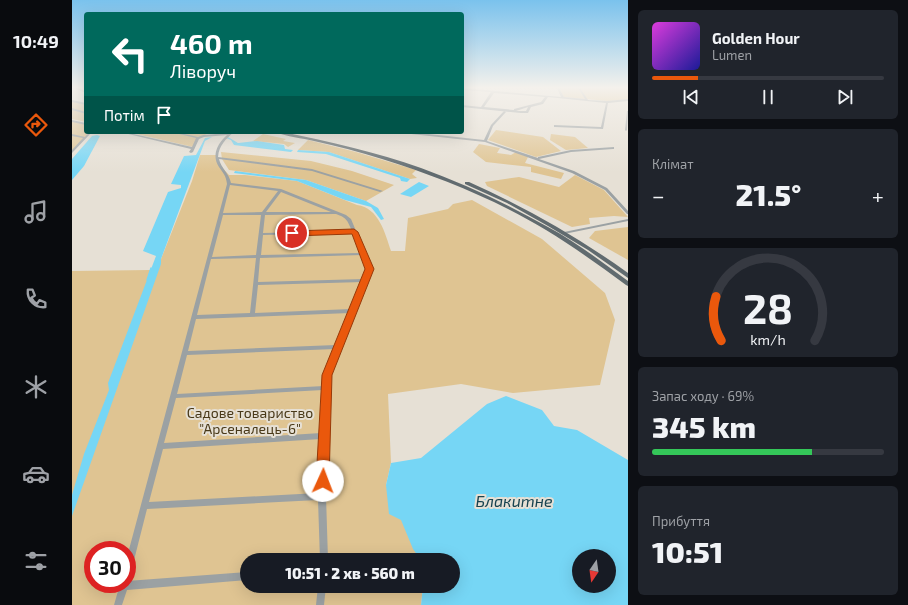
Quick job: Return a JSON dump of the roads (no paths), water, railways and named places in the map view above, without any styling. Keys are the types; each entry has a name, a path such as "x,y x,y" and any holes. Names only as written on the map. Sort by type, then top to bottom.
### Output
{"main road":[{"path":"287,134 376,154 459,184 530,219 570,243 628,284"},
{"path":"301,134 379,152 436,171 507,202 564,233 628,276"}],"street":[{"path":"485,141 492,126 502,116"},
{"path":"555,126 602,129 604,116"},
{"path":"626,130 627,119"},
{"path":"72,120 84,123"},
{"path":"72,152 88,134"},
{"path":"130,134 193,148"},
{"path":"181,134 198,138 220,134"},
{"path":"135,541 229,184 229,175 219,164 217,155 222,141 229,134"},
{"path":"420,134 485,141 537,158 573,172 606,189 628,213"},
{"path":"72,135 85,138"},
{"path":"190,152 198,138"},
{"path":"537,158 571,151 613,148"},
{"path":"217,158 312,170 381,191"},
{"path":"229,184 280,190 337,212 350,219 370,269 327,375 322,496 324,553"},
{"path":"252,315 263,214 280,190"},
{"path":"222,214 337,212"},
{"path":"564,233 628,220"},
{"path":"261,234 354,232"},
{"path":"210,258 258,258 364,254"},
{"path":"255,284 365,280"},
{"path":"195,317 353,311"},
{"path":"185,353 338,347"},
{"path":"174,396 326,388"},
{"path":"161,446 324,436"},
{"path":"145,506 322,496"},
{"path":"136,584 240,577"},
{"path":"118,605 122,593"},
{"path":"320,605 321,593"}],"water":[{"path":"92,136 100,136 84,166 72,180 72,159"},
{"path":"212,137 205,141 161,259 161,264 72,516 72,495 84,454 109,390 108,383 156,256 143,251 168,192 181,188 181,185 171,184 184,156 196,155 205,138"},
{"path":"228,137 238,143 257,141 284,145 285,149 293,150 291,152 234,145 231,140 226,138"},
{"path":"298,150 329,152 410,179 407,182 401,181 400,178 326,154 297,152"},
{"path":"235,171 306,180 366,201 378,208 384,219 381,220 371,207 345,200 297,181 234,173"},
{"path":"419,182 429,186 411,197 400,194"},
{"name":"Блакитне","path":"506,396 542,410 554,426 577,430 628,460 628,605 421,605 422,593 460,593 460,553 416,553 401,520 389,514 386,485 391,463 421,458 487,404"}],"waterway":[{"path":"147,280 151,268"}],"park label":[{"name":"Садове товариство \"Арсеналець-6\"","path":"250,422"}]}
